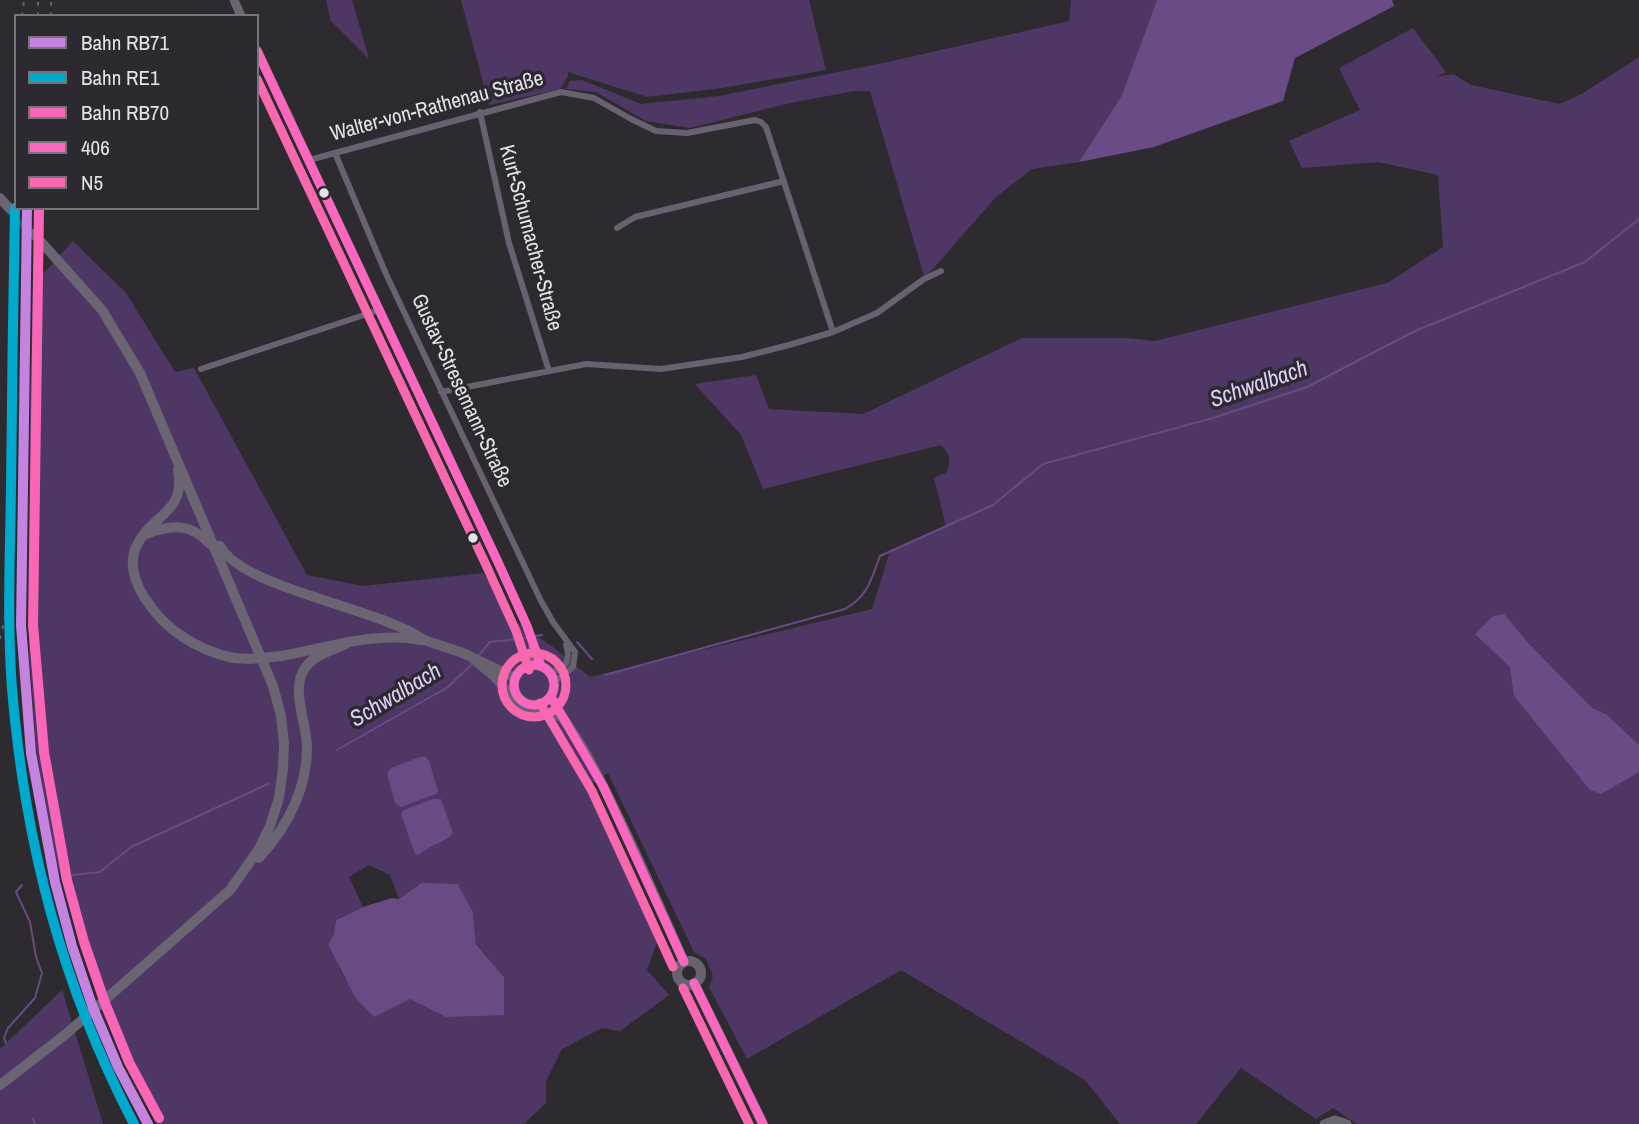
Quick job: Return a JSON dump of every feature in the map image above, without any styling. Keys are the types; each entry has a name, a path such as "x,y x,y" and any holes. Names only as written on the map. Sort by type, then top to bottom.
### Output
{"highway":[{"path":"0,198 10,209"},
{"path":"34,234 102,310 140,373 267,670 278,702 283,730 284,768 277,805 264,839 246,869"},
{"path":"166,431 181,486 170,509 144,535 133,555 134,571 138,584 154,611 181,636 199,646 233,658 250,659 388,637 424,640"},
{"path":"197,504 223,553 237,565 251,573 398,625 424,640"},
{"path":"144,535 169,526 183,526 209,543 223,568"},
{"path":"0,1085 66,1034 214,906 246,869 265,852 292,813 302,783 307,738 299,690 304,669 322,654 346,644"}],"main road":[{"path":"259,54 527,626 544,672 546,701 580,743 684,962"},
{"path":"424,640 466,655 515,678"},
{"path":"483,665 519,706 561,718"},
{"path":"544,672 519,672 515,678 515,691 522,702 528,705 546,701"},
{"path":"684,962 695,962 700,968 701,975 694,983 687,984 679,979 678,969 684,962"},
{"path":"694,983 763,1124"},
{"path":"1324,1124 1339,1120 1347,1124"}],"street":[{"name":"Walter-von-Rathenau Straße","path":"309,160 561,92 594,98 644,126 669,132 687,133 761,121 766,127 833,332"},
{"name":"Kurt-Schumacher-Straße","path":"480,112 509,243 549,371"},
{"name":"Gustav-Stresemann-Straße","path":"335,153 386,274 541,601 575,652 575,662 569,673 544,672"},
{"path":"617,228 635,217 784,181"},
{"path":"441,392 586,363 661,369 742,357 833,332 877,313 924,279 941,271"},
{"path":"201,369 379,310"},
{"path":"544,672 562,669 568,661 568,649 564,639"}],"shaded area":[{"path":"326,0 352,0 369,59 331,21"},
{"path":"461,0 809,0 826,70 722,88 647,97 568,72 560,89 489,105"},
{"path":"1071,0 1157,0 1122,95 1079,162 1032,169 996,197 924,276 870,91 855,91 790,103 690,128 646,121 596,92 566,89 570,81 582,80 641,104 719,96 888,62 1069,21"},
{"path":"1157,0 1392,0 1394,6 1295,58 1283,101 1154,147 1079,162 1122,95"},
{"path":"1413,28 1446,72 1436,77 1453,74 1471,85 1560,104 1583,93 1639,57 1639,1124 1357,1124 1333,1108 1316,1119 1241,1068 1196,1124 1120,1124 1085,1080 901,970 747,1059 709,987 713,976 706,959 694,952 608,773 586,788 657,942 647,970 669,995 620,1031 602,1028 562,1049 546,1081 546,1103 524,1124 157,1124 103,1014 80,945 51,844 36,746 29,652 33,285 73,241 126,293 175,372 194,368 307,575 363,586 483,573 513,620 590,677 872,609 890,551 946,526 934,478 947,472 948,468 948,454 941,445 763,489 741,435 695,384 756,375 769,409 863,414 1022,338 1128,338 1155,341 1387,283 1443,247 1438,175 1378,162 1302,168 1289,141 1360,110 1339,68","holes":["369,865 390,875 399,899 421,883 473,913 476,943 504,977 446,1017 410,999 345,979 328,945 334,934 336,920 363,907 349,877"]},
{"path":"1504,614 1528,643 1592,708 1607,715 1639,745 1639,772 1601,794 1590,790 1514,696 1510,667 1475,634 1493,616"},
{"path":"426,757 429,761 438,791 401,807 395,803 387,773 391,768"},
{"path":"433,799 441,799 453,833 419,855 415,854 401,814 404,810"},
{"path":"421,883 458,884 473,913 476,944 504,977 504,1015 446,1017 410,999 374,1017 355,997 328,945 334,934 336,920 363,907 392,898 399,899"},
{"path":"62,990 103,1124 0,1124 0,1049"}],"waterway":[{"name":"Schwalbach","path":"605,675 845,609 864,593 880,556 993,505 1043,464 1213,418 1307,387 1415,331 1585,262 1639,219"},
{"name":"Schwalbach","path":"535,636 542,635"},
{"name":"Schwalbach","path":"479,655 490,642 527,638"},
{"path":"577,642 592,659"},
{"name":"Schwalbach","path":"337,750 448,687 471,665"},
{"name":"Schwalbach","path":"64,876 100,872 131,847 268,784"},
{"path":"6,1043 4,1038 8,1028 35,998 42,973 36,957 30,922 16,892 22,885"},
{"path":"33,1119 35,1124"}],"tunnel":[{"path":"10,209 34,234"}],"railway":[{"path":"22,14 24,0"},
{"path":"38,0 38,14"},
{"path":"51,0 51,14"},
{"path":"0,639 10,593 16,210"},
{"path":"100,1063 133,1124"}],"rail line":[{"name":"RE1","path":"15,210 9,614 10,664 18,747 37,858 67,967 86,1020 134,1124"},
{"name":"RB71","path":"27,210 21,625 31,753 55,882 72,946 93,1008 118,1067 148,1124"},
{"name":"RB70","path":"39,210 33,625 44,752 67,880 84,942 129,1062 159,1118"}],"transit line":[{"name":"406","path":"259,55 497,560 527,626 541,666"},
{"name":"N5","path":"259,83 486,565 516,631 529,670"},
{"name":"N5","path":"528,653 540,653 557,662 564,673 566,685 564,697 557,708 540,717 528,717 516,712 507,703 502,691 502,679 507,667 516,658 528,653"},
{"name":"406","path":"534,665 542,666 548,671 553,677 554,685 553,693 548,699 542,704 534,705 526,704 520,699 515,693 514,685 515,677 520,671 526,666 534,665"},
{"name":"406","path":"551,697 603,786 684,962"},
{"name":"N5","path":"540,703 592,791 673,967"},
{"name":"406","path":"694,983 763,1124"},
{"name":"N5","path":"683,988 749,1124"}]}
